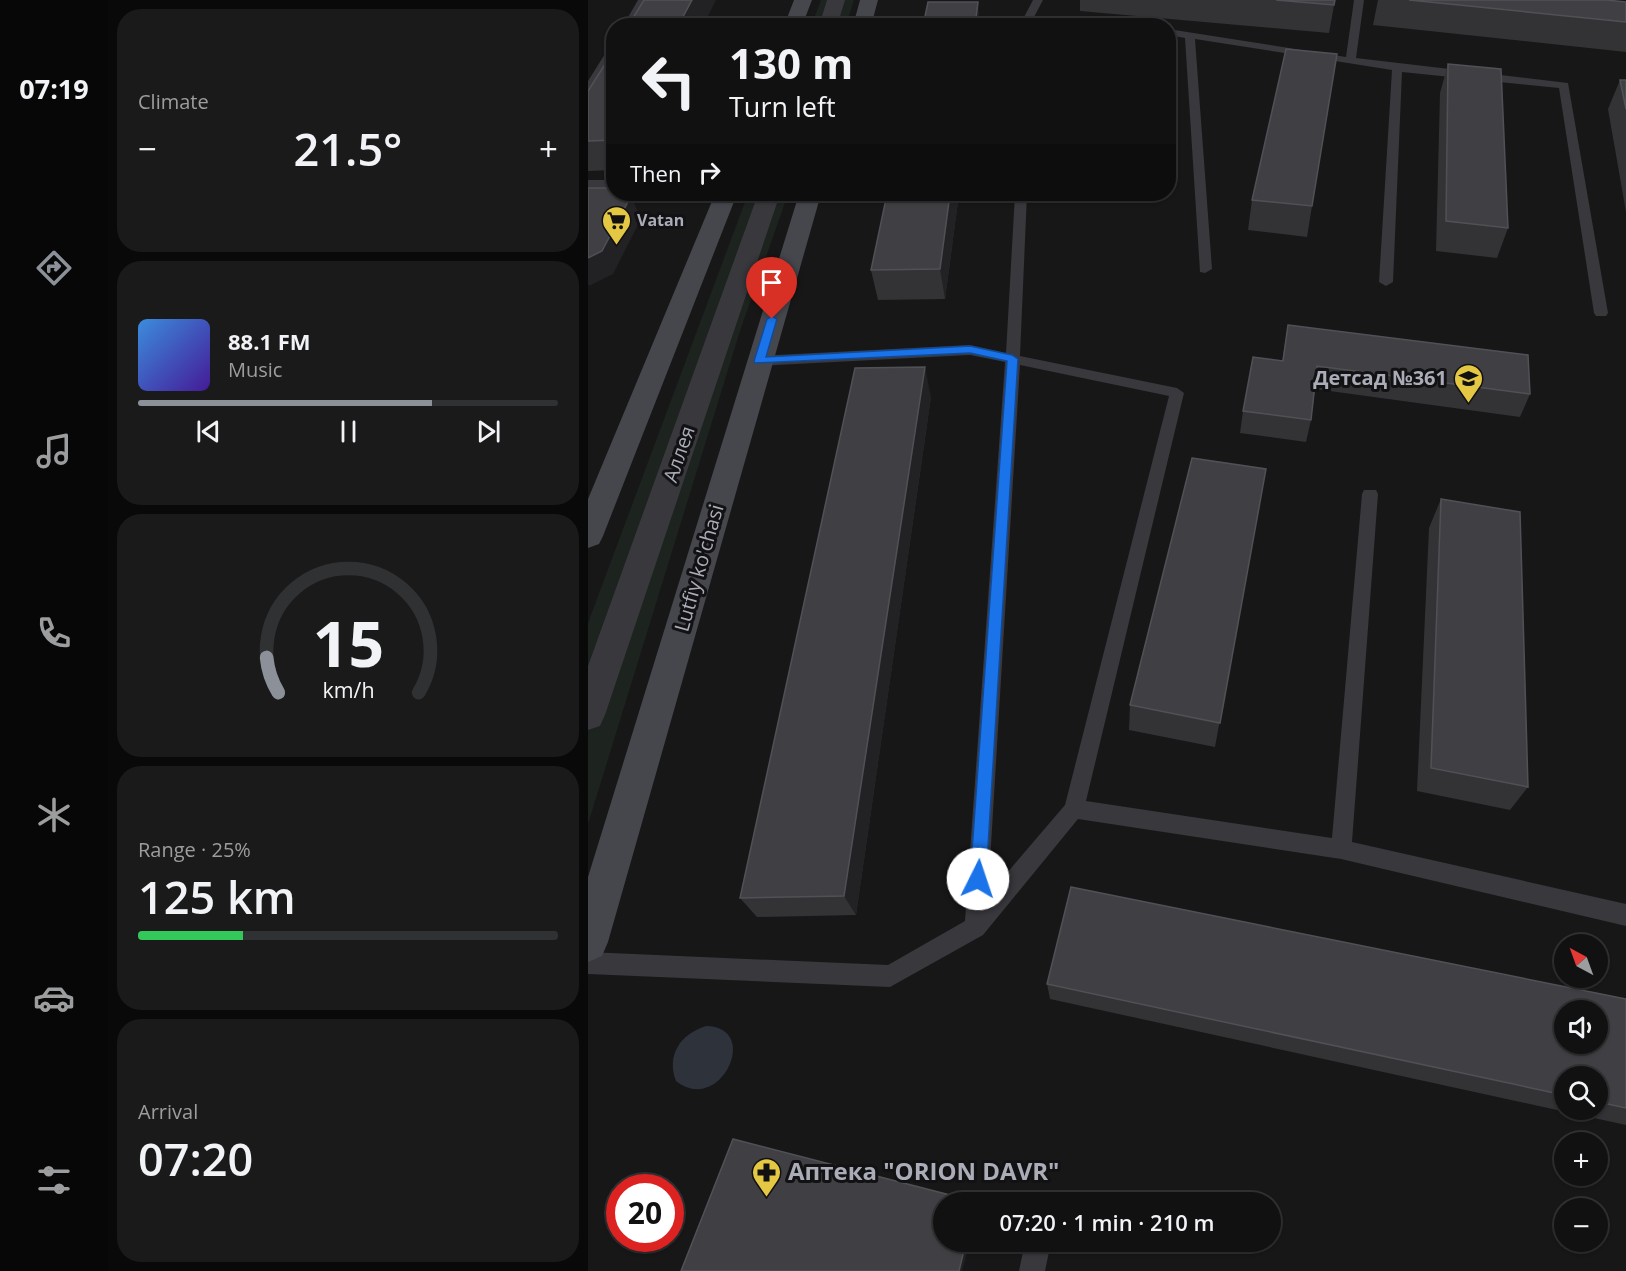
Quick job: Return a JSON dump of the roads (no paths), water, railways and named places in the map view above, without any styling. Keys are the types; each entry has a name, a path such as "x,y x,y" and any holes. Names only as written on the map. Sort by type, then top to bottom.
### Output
{"main road":[{"path":"796,18 803,0"},
{"path":"864,18 869,0"},
{"path":"588,536 723,201"},
{"name":"Lutfiy ko'chasi","path":"588,942 808,201"}],"street":[{"path":"830,18 836,0"},
{"name":"Аллея","path":"588,715 767,201"}],"lane":[{"path":"633,18 644,0"},
{"path":"1030,18 1038,0"},
{"path":"1351,60 1359,0"},
{"path":"1176,33 1397,68 1564,85 1601,313"},
{"path":"1190,34 1205,269"},
{"path":"588,89 606,61"},
{"path":"1386,282 1397,68"},
{"path":"588,184 606,184"},
{"path":"975,927 1021,201"},
{"path":"588,963 890,976 975,927 1074,809 1177,393 970,350 759,361"},
{"path":"1341,849 1370,494"},
{"path":"1074,809 1341,849 1626,915"},
{"path":"1032,1271 1036,1252"}],"place":[{"name":"Vatan","path":"616,246"},
{"name":"Детсад №361","path":"1468,404"},
{"name":"Аптека \"ORION DAVR\"","path":"767,1198"}]}
